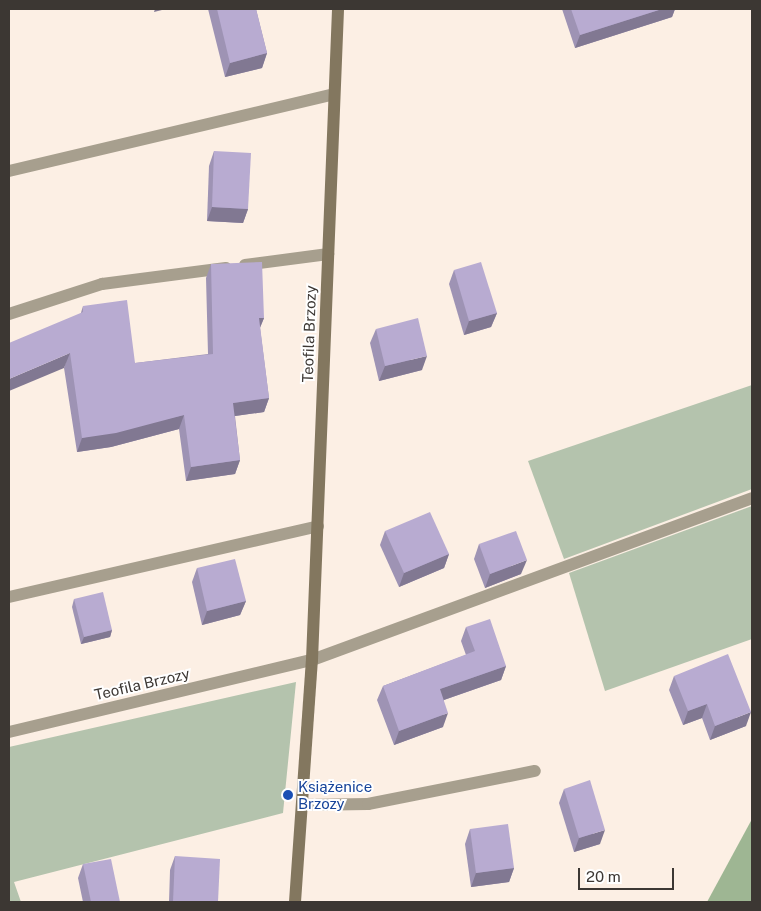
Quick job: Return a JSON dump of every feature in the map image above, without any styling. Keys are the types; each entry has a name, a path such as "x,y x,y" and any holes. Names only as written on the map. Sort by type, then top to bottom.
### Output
{"street":[{"name":"Teofila Brzozy","path":"295,902 312,660 338,9"},
{"path":"9,171 334,94"},
{"path":"9,314 102,284 328,254"},
{"path":"312,660 752,498"},
{"path":"9,598 318,526"},
{"name":"Teofila Brzozy","path":"9,732 312,660"},
{"path":"302,805 368,804 535,771"}],"green space":[{"path":"752,385 752,489 564,559 528,461"},
{"path":"752,506 752,639 605,691 569,573"},
{"path":"296,682 283,813 14,882 21,902 9,902 9,747"},
{"path":"752,819 752,902 707,902"}],"building":[{"path":"217,9 256,9 267,53 230,63"},
{"path":"571,9 662,9 580,35"},
{"path":"214,151 251,153 248,209 212,207"},
{"path":"262,262 264,318 259,318 269,398 233,403 240,460 191,467 184,415 116,433 82,438 70,353 9,379 9,343 83,312 83,306 127,300 135,363 213,354 211,264"},
{"path":"481,262 497,313 469,321 454,270"},
{"path":"418,318 427,356 385,366 376,329"},
{"path":"430,512 449,554 404,573 385,531"},
{"path":"516,531 527,560 490,574 479,544"},
{"path":"235,559 246,601 207,611 197,568"},
{"path":"103,592 112,630 84,637 74,599"},
{"path":"490,619 506,666 440,689 448,713 399,731 383,686 475,651 466,627"},
{"path":"728,654 751,712 715,726 707,704 688,711 674,676"},
{"path":"590,780 605,830 579,838 564,789"},
{"path":"508,824 514,868 476,873 470,829"},
{"path":"175,856 220,859 218,902 173,902"},
{"path":"111,859 120,902 91,902 83,864"}],"place":[{"name":"Książenice Brzozy","path":"288,795"}]}
